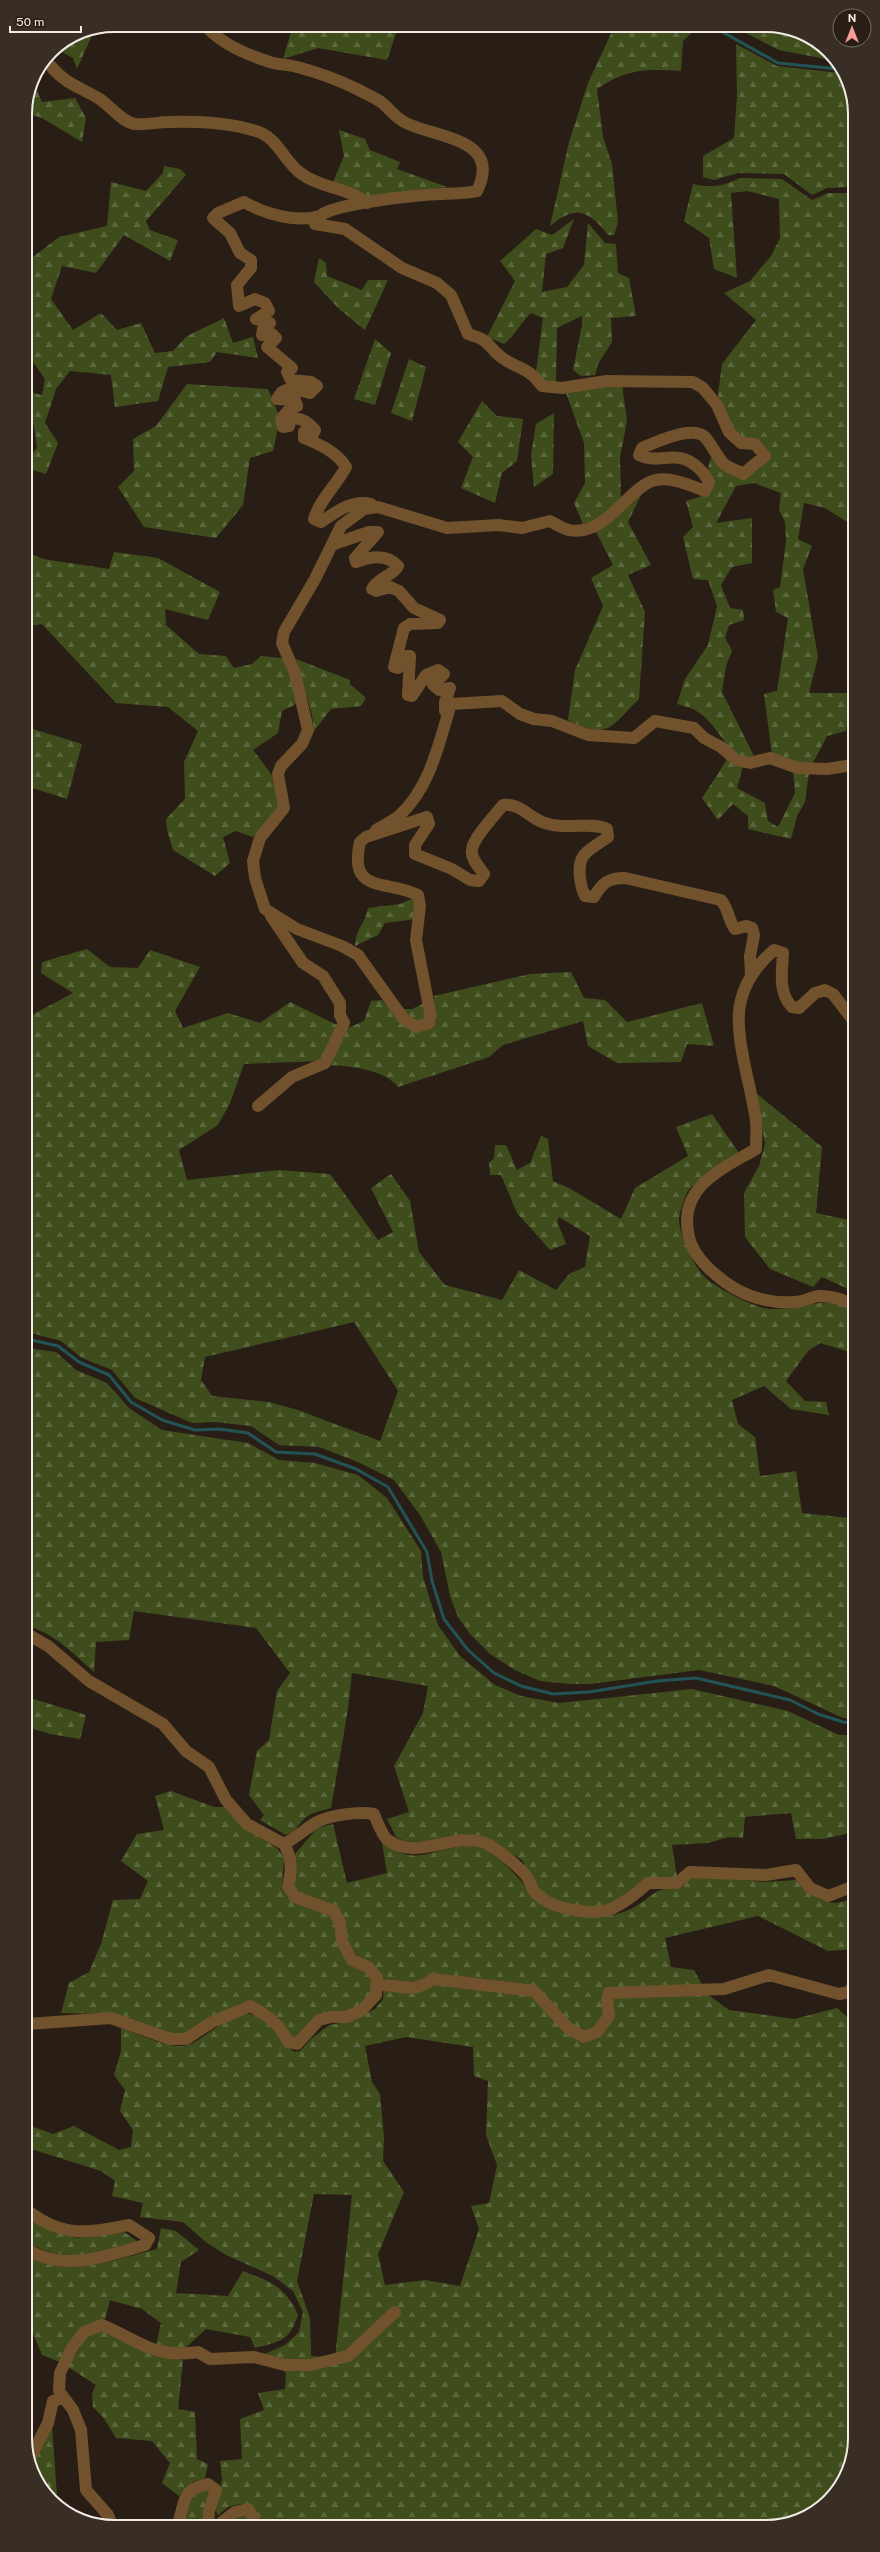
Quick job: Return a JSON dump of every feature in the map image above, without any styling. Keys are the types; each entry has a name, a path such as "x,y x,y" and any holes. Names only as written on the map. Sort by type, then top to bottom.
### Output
{"street":[{"path":"211,32 214,36 268,62 296,67 356,89 382,103 392,115 407,124 467,143 479,157 484,168 482,180 477,191 467,194 440,194 367,203 334,210 313,218 286,216 260,211 244,202 218,213 213,218 230,233 240,253 251,260 251,268 238,285 239,306 255,299 265,304 269,311 256,318 270,323 263,329 262,335 272,334 276,338 267,347 292,368 287,372 291,380 311,382 317,386 310,393 290,388 282,392 277,400 295,400 297,406 288,411 281,419 283,427 290,426 291,418 299,418 310,424 315,430 313,434 304,432 304,438 342,460 346,467 334,488 317,506 314,519 321,522 349,505 365,502 447,528 499,525 522,528 550,521 570,530 583,530 604,521 646,483 659,480 683,481 705,491 709,482 705,473 688,459 678,456 645,458 639,455 642,448 649,445 683,433 695,432 704,436 724,464 743,474 765,456 754,444 741,443 728,432 717,405 703,388 693,382 607,381 562,388 542,386 532,373 501,357 485,339 468,334 451,294 437,283 402,268 344,229 315,224 320,216"},
{"path":"49,64 55,72 74,87 98,99 134,124 202,121 257,131 278,145 298,171 313,181 358,196 367,203"},
{"path":"258,1106 292,1077 325,1063 344,1023 340,1015 340,1003 324,976 303,963 265,909 255,878 253,861 260,838 284,808 278,774 281,766 302,744 308,730 296,673 282,643 291,619 334,544 341,526 364,508 378,507"},
{"path":"334,544 369,532 378,532 360,549 355,558 356,562 373,555 394,561 398,566 396,571 376,582 372,588 376,591 390,587 399,591 414,608 440,620 438,623 410,624 404,628 394,667 398,668 406,656 410,656 408,695 412,696 426,675 438,670 444,674 434,685 439,690 450,688 445,702 446,720"},
{"path":"265,909 298,929 342,946 358,954 403,1018 416,1027 429,1023 430,1012 416,940 420,906 418,895 407,889 377,886 365,880 358,869 357,853 360,842 400,815 416,792 438,752 451,704 502,701 520,714 534,719 552,721 588,735 634,738 656,721 694,728 704,738 722,747 736,760 750,762 770,758 798,768 827,769 848,766"},
{"path":"366,837 427,817 429,824 415,845 415,854 452,869 470,880 479,881 484,874 473,857 472,848 484,828 503,805 512,804 543,822 572,828 598,825 607,829 608,837 584,854 579,863 582,890 585,896 594,897 600,886 610,878 624,878 721,900 727,906 732,925 735,929 746,926 752,928 754,935 750,956 751,976"},
{"path":"848,1014 833,994 825,990 815,993 799,1008 792,1007 786,1002 782,988 783,953 774,950 762,961 751,976 741,1000 738,1018 756,1121 756,1149 724,1167 693,1193 685,1216 689,1242 704,1265 730,1288 763,1301 796,1302 819,1296 842,1299 848,1302"},
{"path":"32,1637 48,1646 89,1681 163,1724 186,1751 209,1767 226,1800 247,1824 284,1844 290,1855 291,1872 288,1886 295,1897 334,1911 340,1923 342,1941 352,1960 368,1967 377,1977 376,1995 362,2010 347,2017 331,2016 318,2020 297,2044 288,2042 282,2030 264,2013 250,2006 212,2022 186,2039 170,2039 111,2018 32,2024"},
{"path":"284,1844 302,1834 316,1822 359,1811 374,1814 387,1840 404,1848 430,1846 467,1838 486,1843 527,1877 534,1891 547,1902 567,1909 587,1911 612,1909 632,1897 648,1884 677,1884 690,1872 766,1875 796,1870 810,1888 828,1896 848,1888"},
{"path":"376,1986 394,1985 407,1990 425,1985 433,1979 534,1991 568,2028 584,2037 597,2032 609,2016 607,2000 609,1993 724,1989 769,1975 839,1994 848,1992"},
{"path":"32,2213 57,2227 83,2233 129,2225 149,2238 145,2245 101,2258 70,2262 52,2260 32,2252"},
{"path":"110,2520 108,2515 86,2490 81,2430 73,2410 59,2391 63,2364 84,2332 102,2325 155,2352 181,2355 198,2352 210,2359 254,2357 285,2365 311,2365 348,2356 395,2312"},
{"path":"33,2451 48,2423 53,2401 64,2398"},
{"path":"180,2520 182,2515 183,2500 195,2487 208,2484 216,2490 209,2511 208,2520"},
{"path":"224,2520 234,2512 248,2510 254,2518 253,2520"}],"green space":[{"path":"291,32 397,32 387,60 318,48 283,59"},
{"path":"612,32 693,32 683,41 681,71 638,71 618,77 597,89 603,137 612,164 618,222 614,235 608,235 594,220 581,213 567,215 550,226 569,142 588,83"},
{"path":"744,32 772,32 793,36 816,49 827,59 779,50"},
{"path":"92,35 77,69 73,58 61,51 82,38"},
{"path":"736,44 777,66 837,73 842,82 847,103 848,187 827,188 812,195 784,174 738,173 714,180 703,177 703,156 734,138 737,96"},
{"path":"36,88 42,102 75,98 86,118 82,142 42,118 32,115"},
{"path":"339,130 365,139 370,150 400,162 397,169 447,187 368,200 333,182 344,156"},
{"path":"164,166 180,169 186,175 146,221 150,230 178,240 170,261 124,235 96,273 62,266 51,299 73,330 101,313 117,330 141,323 155,353 173,351 187,336 224,318 233,343 253,337 258,358 217,352 210,362 168,367 158,401 115,407 111,375 70,371 56,389 45,423 58,443 46,474 32,470 32,454 37,448 34,425 32,424 32,392 42,395 45,379 32,361 32,258 59,237 107,226 111,182 146,191 163,173"},
{"path":"740,178 782,179 812,200 828,193 848,193 848,522 825,508 804,503 798,539 812,546 803,569 818,657 809,693 848,693 848,720 846,731 827,736 812,765 772,756 764,694 777,691 788,618 776,612 773,590 780,587 786,541 785,522 779,510 781,493 754,483 736,486 716,523 752,518 752,563 732,567 721,585 730,608 743,610 744,620 729,625 725,638 732,651 726,666 722,692 755,758 738,757 708,720 693,709 677,704 685,679 708,645 717,606 708,580 693,579 683,537 693,527 686,501 706,495 712,481 708,467 713,452 743,477 758,470 769,456 764,445 742,437 732,430 718,395 722,364 756,320 724,293 750,281 771,256 780,238 779,199 747,191 731,193 737,278 714,269 709,238 684,221 693,184 699,186 717,186"},
{"path":"574,219 563,248 546,254 542,292 567,287 584,265 588,223 605,243 616,244 618,273 629,278 636,316 611,318 612,342 598,364 595,375 581,376 573,370 582,325 582,316 557,328 556,381 552,384 543,380 536,371 543,318 531,313 504,344 487,337 515,281 500,261 536,229 552,235"},
{"path":"319,258 326,263 327,276 362,290 368,280 388,280 365,330 339,309 314,282"},
{"path":"375,339 391,353 375,405 354,399"},
{"path":"409,359 426,367 412,421 391,413"},
{"path":"187,384 268,389 280,418 273,451 250,458 243,505 216,538 144,527 118,487 134,471 133,439 156,426"},
{"path":"622,384 627,421 620,457 621,501 603,518 583,524 574,503 585,483 584,443 566,393"},
{"path":"482,401 497,416 523,419 517,461 502,473 495,503 461,488 473,457 458,442"},
{"path":"554,413 553,474 534,487 531,455 536,424"},
{"path":"642,493 628,522 651,565 628,575 645,612 639,699 608,728 592,730 568,720 575,670 603,606 591,578 613,565 595,530"},
{"path":"114,552 158,558 220,592 208,620 165,609 166,625 199,654 226,656 234,668 252,664 261,656 283,658 291,676 298,703 282,711 278,733 253,750 272,775 279,808 253,837 236,831 223,837 230,863 215,876 173,850 167,830 166,819 185,799 184,762 198,731 168,707 116,703 42,624 32,626 32,554 43,559 109,569"},
{"path":"296,659 350,680 350,684 366,698 361,706 331,709 314,731 312,715"},
{"path":"32,729 82,744 67,799 32,788"},
{"path":"728,758 743,766 737,788 765,803 768,821 778,827 795,793 793,771 809,772 805,802 797,816 791,839 748,829 748,816 733,804 718,820 702,798"},
{"path":"416,897 416,919 385,923 378,935 355,946 358,931 367,914 368,908 400,904"},
{"path":"87,949 110,967 138,968 150,950 200,967 175,1011 183,1028 228,1013 260,1023 290,1002 339,1026 321,1061 244,1064 230,1103 218,1125 179,1150 187,1180 279,1170 330,1174 378,1240 393,1232 371,1188 391,1174 410,1201 419,1252 445,1285 502,1300 519,1270 556,1290 569,1274 585,1267 590,1236 559,1217 557,1221 566,1244 550,1250 517,1213 501,1175 490,1175 489,1163 494,1158 495,1145 506,1145 517,1170 530,1163 541,1136 548,1139 553,1181 569,1188 621,1219 635,1188 688,1156 676,1127 712,1114 741,1156 698,1182 688,1191 684,1200 680,1211 679,1224 688,1251 698,1268 708,1280 721,1289 747,1302 764,1308 782,1309 823,1303 833,1303 848,1307 848,1351 820,1343 808,1351 786,1381 805,1401 826,1402 829,1415 791,1409 764,1386 732,1400 738,1424 755,1437 760,1476 796,1471 802,1513 848,1518 848,1718 843,1718 774,1686 699,1670 590,1684 569,1684 540,1681 515,1670 490,1654 470,1634 458,1617 450,1596 441,1552 420,1515 394,1480 358,1462 319,1447 279,1445 251,1426 215,1422 192,1423 135,1398 112,1370 82,1358 61,1341 32,1333 32,1015 73,993 41,973 42,962","holes":["354,1322 398,1391 380,1441 298,1410 269,1402 212,1396 201,1380 205,1357"]},
{"path":"571,972 584,998 605,1000 627,1022 702,1003 714,1046 687,1044 681,1062 617,1063 588,1046 583,1021 503,1045 489,1057 398,1087 392,1081 376,1072 346,1066 328,1065 348,1028 364,1021 371,1001 382,1000 399,1020 413,1029 434,1017 434,996 530,974"},
{"path":"426,1002 427,1021 416,1024 400,1009 412,1009"},
{"path":"756,1093 822,1147 816,1213 848,1220 848,1293 846,1288 822,1277 813,1287 770,1269 745,1237 744,1193 759,1166 765,1144"},
{"path":"32,1349 56,1352 76,1370 107,1383 129,1408 162,1430 248,1443 279,1460 315,1463 358,1475 387,1498 421,1551 423,1577 438,1625 460,1656 495,1685 521,1696 559,1703 692,1689 788,1711 839,1735 848,1735 848,1833 823,1839 796,1839 791,1813 745,1817 743,1838 729,1837 708,1843 672,1845 677,1877 613,1905 586,1908 549,1899 537,1890 522,1860 489,1840 468,1834 429,1841 406,1842 396,1837 387,1819 409,1812 394,1766 423,1713 428,1686 352,1673 348,1709 331,1808 309,1815 294,1830 286,1835 260,1820 264,1815 249,1795 257,1751 269,1740 277,1691 290,1673 256,1628 134,1611 129,1640 96,1642 94,1672 71,1651 55,1639 32,1628"},
{"path":"32,1699 86,1715 80,1739 50,1734 32,1729"},
{"path":"171,1791 214,1807 224,1807 245,1828 277,1848 284,1858 282,1886 288,1898 332,1915 365,1971 373,1979 372,1993 362,2006 349,2014 331,2014 296,2041 291,2039 286,2027 269,2010 256,2003 244,2002 209,2019 186,2035 172,2036 113,2014 61,2013 69,1983 89,1972 101,1944 113,1900 140,1899 148,1881 121,1861 137,1834 164,1830 155,1796"},
{"path":"333,1824 347,1883 387,1873 382,1843 401,1853 413,1855 423,1855 462,1847 484,1849 498,1858 514,1873 535,1899 548,1907 559,1911 583,1916 608,1916 631,1909 658,1891 682,1887 693,1876 766,1882 796,1880 815,1897 822,1900 837,1903 848,1900 848,1949 828,1951 758,1916 665,1938 671,1967 694,1970 707,1994 729,2010 794,2019 837,2008 848,2018 848,2444 842,2470 831,2488 816,2503 793,2516 766,2520 261,2520 257,2511 250,2504 240,2504 229,2507 218,2516 216,2511 222,2479 220,2461 242,2459 240,2419 264,2410 258,2393 285,2389 286,2373 279,2366 260,2356 285,2345 299,2332 303,2312 293,2291 273,2276 226,2255 207,2243 183,2222 140,2217 143,2203 112,2196 115,2181 101,2171 32,2149 32,2126 53,2134 74,2126 119,2150 131,2147 133,2130 120,2111 125,2090 114,2075 121,2051 121,2028 164,2044 181,2046 188,2045 196,2041 230,2019 239,2015 248,2014 257,2016 267,2023 294,2052 300,2051 311,2039 329,2025 352,2021 375,2009 383,1999 384,1985 363,1963 353,1949 343,1922 297,1894 294,1885 295,1854 317,1828","holes":["406,2037 473,2047 474,2076 488,2081 486,2135 497,2165 489,2203 471,2206 479,2229 460,2286 425,2280 385,2285 378,2254 404,2192 383,2161 384,2137 380,2094 372,2082 365,2046","314,2194 352,2195 335,2358 311,2356 310,2318 297,2281"]},
{"path":"32,2217 58,2233 78,2238 124,2232 140,2243 111,2251 84,2255 56,2253 32,2245"},
{"path":"161,2228 176,2231 199,2250 181,2262 176,2293 228,2296 243,2271 262,2278 276,2286 288,2297 298,2315 291,2331 277,2342 255,2348 250,2337 206,2329 183,2350 156,2346 161,2323 142,2309 110,2300 105,2319 83,2328 60,2362 42,2355 32,2331 32,2257 44,2262 59,2265 92,2265 157,2249"},
{"path":"102,2330 153,2355 183,2360 178,2409 195,2412 197,2459 208,2464 205,2478 193,2482 179,2496 162,2483 170,2463 152,2441 116,2438 103,2417 93,2407 92,2394 96,2385 68,2367 87,2336"},
{"path":"52,2424 57,2497 43,2479 38,2470 35,2459"},
{"path":"209,2488 202,2520 182,2520 190,2495"},
{"path":"249,2514 248,2520 228,2520"}],"waterway":[{"path":"723,32 778,63 834,69"},
{"path":"32,1340 58,1346 79,1362 109,1375 131,1402 162,1420 195,1430 219,1429 248,1433 276,1452 315,1454 356,1469 388,1487 427,1552 432,1581 444,1619 468,1650 494,1673 521,1686 553,1694 589,1692 657,1681 696,1678 790,1700 818,1714 848,1722"}]}
